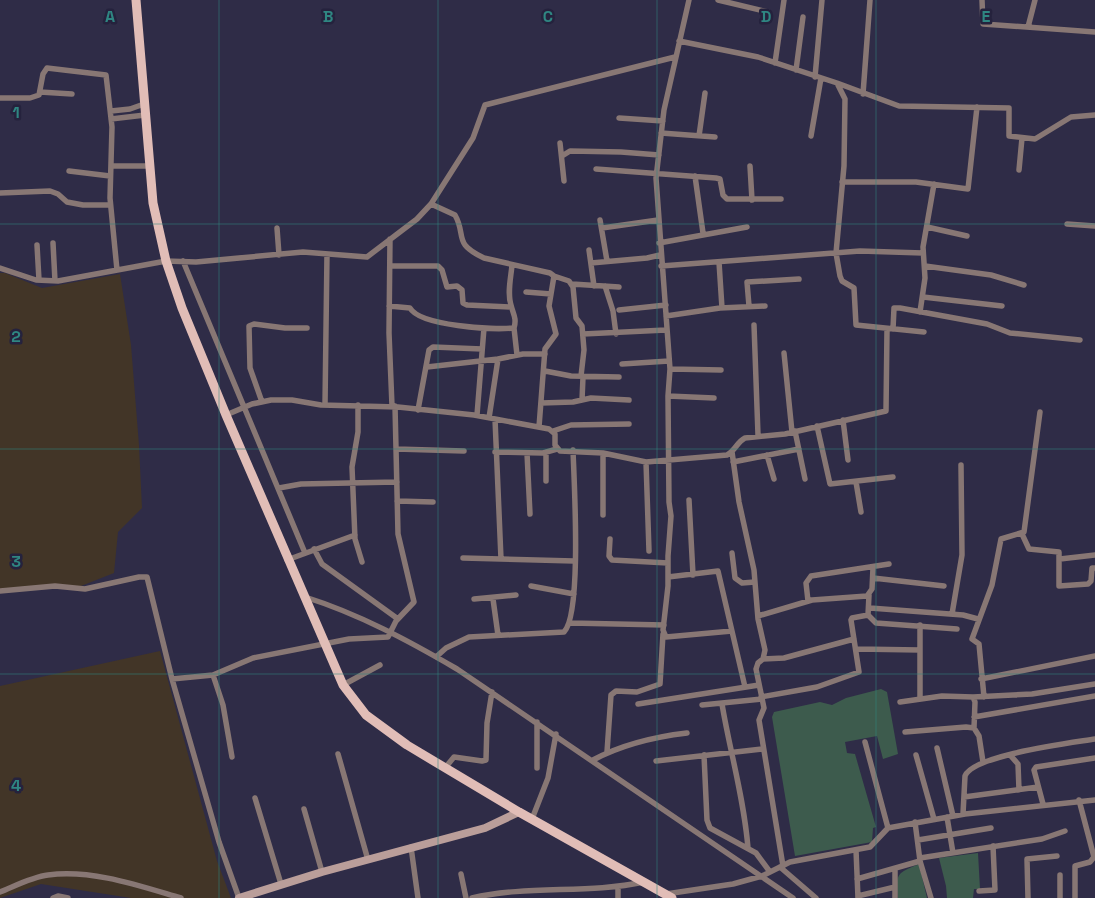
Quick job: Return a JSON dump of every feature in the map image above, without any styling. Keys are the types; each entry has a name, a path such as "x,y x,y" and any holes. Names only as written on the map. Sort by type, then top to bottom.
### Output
{"main road":[{"path":"136,0 149,166 154,203 166,261 182,308 226,416 343,685 357,706 378,726 519,812 669,897"}],"street":[{"path":"607,752 611,695 616,691 638,692 660,684 671,516 668,396 670,361 659,242 657,172 663,121 679,41 690,0"},
{"path":"718,0 768,12"},
{"path":"776,63 784,0"},
{"path":"811,136 818,78 822,0"},
{"path":"863,94 870,0"},
{"path":"982,0 983,24 1095,32"},
{"path":"1028,27 1035,0"},
{"path":"796,70 803,17"},
{"path":"679,41 758,57 899,106 1009,108 1008,135 1022,138 1036,138 1071,118 1095,115"},
{"path":"0,268 39,280 55,281 166,261 303,252 367,257 431,204 473,138 485,105 676,57"},
{"path":"0,98 30,98 39,95 43,74 47,68 104,74 108,81 112,119 110,205 117,270"},
{"path":"837,84 846,99 836,253 842,281 854,288 856,325 924,332"},
{"path":"40,92 72,94"},
{"path":"699,136 705,93"},
{"path":"111,111 130,109 144,104"},
{"path":"842,182 912,181 965,190 969,188 977,108"},
{"path":"112,119 145,115"},
{"path":"619,118 663,121"},
{"path":"661,133 715,137"},
{"path":"1019,170 1022,138"},
{"path":"560,143 564,181"},
{"path":"562,156 567,155 570,151 659,155"},
{"path":"111,166 149,166"},
{"path":"750,166 752,200"},
{"path":"596,169 657,172 720,179 723,194 727,199 781,199"},
{"path":"69,171 110,176"},
{"path":"695,176 703,233"},
{"path":"920,312 925,266 923,253 934,184"},
{"path":"0,193 50,191 58,194 67,202 83,205 110,205"},
{"path":"431,204 455,214 460,238 475,254 512,265 550,273 569,280 572,284 576,318 582,326 583,334 582,400"},
{"path":"600,220 607,261"},
{"path":"602,228 658,220"},
{"path":"1067,224 1095,226"},
{"path":"659,242 747,227"},
{"path":"926,227 967,236"},
{"path":"277,228 279,255"},
{"path":"172,679 213,675 253,658 349,639 386,639 398,619 414,602 398,534 389,306 390,239"},
{"path":"53,243 55,281"},
{"path":"37,245 39,280"},
{"path":"588,250 594,286"},
{"path":"661,266 860,251 923,253"},
{"path":"325,405 327,254"},
{"path":"591,263 660,255"},
{"path":"182,261 305,553"},
{"path":"718,262 722,308"},
{"path":"512,265 511,307 515,314 514,328 517,355"},
{"path":"390,266 438,266 442,270 447,286 457,286 462,290 462,303 467,305 511,307"},
{"path":"925,266 991,275 1024,285"},
{"path":"539,427 545,354 547,344 556,334 549,306 554,276"},
{"path":"749,306 747,282 800,279"},
{"path":"572,284 619,287"},
{"path":"605,286 613,311 616,334"},
{"path":"526,292 551,294"},
{"path":"923,297 1002,306"},
{"path":"619,310 666,305"},
{"path":"389,306 410,308 417,316 435,322 484,328 514,328"},
{"path":"666,316 722,308 766,306"},
{"path":"816,898 782,866 762,749 759,720 764,708 756,666 763,658 765,650 732,452 739,441 758,435 794,432 886,411 890,329 894,308 987,324 1010,333 1080,340"},
{"path":"262,402 250,368 249,326 254,324 285,328 307,328"},
{"path":"754,325 758,435"},
{"path":"477,416 484,328"},
{"path":"583,334 616,334 666,330"},
{"path":"418,410 429,350 433,347 482,349"},
{"path":"784,353 794,432 805,479"},
{"path":"427,367 517,355 545,354"},
{"path":"498,358 492,418 501,559"},
{"path":"622,364 670,361"},
{"path":"670,369 721,370"},
{"path":"545,371 582,377 620,377"},
{"path":"668,396 714,398"},
{"path":"541,403 591,398 629,400"},
{"path":"226,416 262,402 292,400 325,405 394,406 492,418 553,431 571,425 629,424"},
{"path":"358,405 358,432 353,459 353,483 355,534 357,551 362,562"},
{"path":"1040,412 1022,534 1028,548 1056,550 1059,552 1059,586 1088,584 1091,581 1092,568 1095,568"},
{"path":"842,420 848,460"},
{"path":"817,426 828,482 833,485 893,477"},
{"path":"553,431 557,449"},
{"path":"396,449 464,451"},
{"path":"733,462 799,449"},
{"path":"495,452 573,450 603,453 646,462 669,461 732,452"},
{"path":"436,657 446,648 463,638 564,632 570,623 574,594 573,450"},
{"path":"526,452 530,514"},
{"path":"546,452 546,481"},
{"path":"603,453 603,516"},
{"path":"767,455 774,479"},
{"path":"646,462 649,551"},
{"path":"952,614 962,555 961,465"},
{"path":"279,488 301,484 397,482"},
{"path":"856,482 861,512"},
{"path":"689,500 693,575"},
{"path":"397,501 433,502"},
{"path":"288,560 355,534"},
{"path":"984,697 981,679 980,644 972,640 978,619 992,585 1001,538 1022,534"},
{"path":"610,539 609,556 612,560 668,563"},
{"path":"314,549 322,564 398,619"},
{"path":"732,553 734,578 742,583 755,582"},
{"path":"1060,559 1095,555"},
{"path":"463,558 574,561"},
{"path":"808,601 806,583 811,576 890,564"},
{"path":"868,615 873,568"},
{"path":"668,577 718,571 745,687"},
{"path":"0,592 55,586 85,589 139,577 147,577 172,679 219,842 239,898 322,872 484,828 519,812"},
{"path":"872,578 944,586"},
{"path":"531,586 574,594"},
{"path":"758,616 808,601 869,594"},
{"path":"474,599 493,599 516,595"},
{"path":"303,596 341,608 436,657 556,734 794,898"},
{"path":"493,599 498,635"},
{"path":"870,608 952,614 978,619"},
{"path":"868,615 876,623 957,628"},
{"path":"702,705 762,698 818,687 838,678 856,674 859,670 852,618 868,615"},
{"path":"570,623 664,625"},
{"path":"920,625 920,699"},
{"path":"664,634 666,637 732,631"},
{"path":"763,658 784,658 854,639"},
{"path":"856,649 920,650"},
{"path":"981,679 1095,656"},
{"path":"343,685 380,665"},
{"path":"213,675 223,705 232,756"},
{"path":"900,702 942,696 984,697 1032,694 1095,684"},
{"path":"638,704 759,685"},
{"path":"445,768 454,758 486,760 487,723 492,692"},
{"path":"974,717 1095,696"},
{"path":"972,697 975,700 974,728"},
{"path":"722,704 730,752 739,783 748,848"},
{"path":"537,722 537,768"},
{"path":"905,732 974,728 978,732 983,762"},
{"path":"593,760 607,752 642,740 687,733"},
{"path":"532,819 548,778 556,734"},
{"path":"963,814 967,771 983,762 1010,755 1095,739"},
{"path":"865,742 888,828"},
{"path":"937,748 950,816 949,834 953,853"},
{"path":"656,761 762,749"},
{"path":"338,754 368,860"},
{"path":"704,755 708,824 714,831 748,848 761,859 770,872"},
{"path":"916,755 934,819"},
{"path":"1010,755 1018,764 1019,790"},
{"path":"1043,804 1034,770 1038,766 1095,758"},
{"path":"964,797 1038,787"},
{"path":"255,798 281,884"},
{"path":"669,897 762,876 802,859 870,847 888,828 963,814 1079,800 1095,800"},
{"path":"1075,898 1075,866 1090,862 1094,857 1079,800"},
{"path":"304,809 322,872"},
{"path":"915,822 920,860 931,898"},
{"path":"918,840 991,828"},
{"path":"857,879 895,870 920,860 1042,839 1065,831"},
{"path":"979,891 996,890 993,846"},
{"path":"411,847 418,898"},
{"path":"856,850 857,897 895,887"},
{"path":"1028,898 1027,859 1057,856"},
{"path":"895,870 895,898"},
{"path":"461,874 466,898"},
{"path":"0,892 46,875 75,875 117,881 181,898"},
{"path":"1060,875 1060,898"},
{"path":"472,898 618,887 644,882"},
{"path":"618,887 618,898"},
{"path":"54,898 58,896 68,898"}],"shaded area":[{"path":"0,273 5,273 42,288 120,274 131,345 142,508 118,532 114,573 76,588 12,589 0,592"},
{"path":"160,651 217,861 231,898 131,898 41,884 0,898 0,686"}],"green space":[{"path":"881,689 887,692 898,754 883,759 877,736 845,742 847,753 855,754 876,827 873,828 872,842 795,856 772,717 774,712 820,702 832,705 846,698"},
{"path":"978,853 980,889 974,889 973,898 947,898 939,858"},
{"path":"919,864 927,898 898,898 897,884 899,875"}]}
